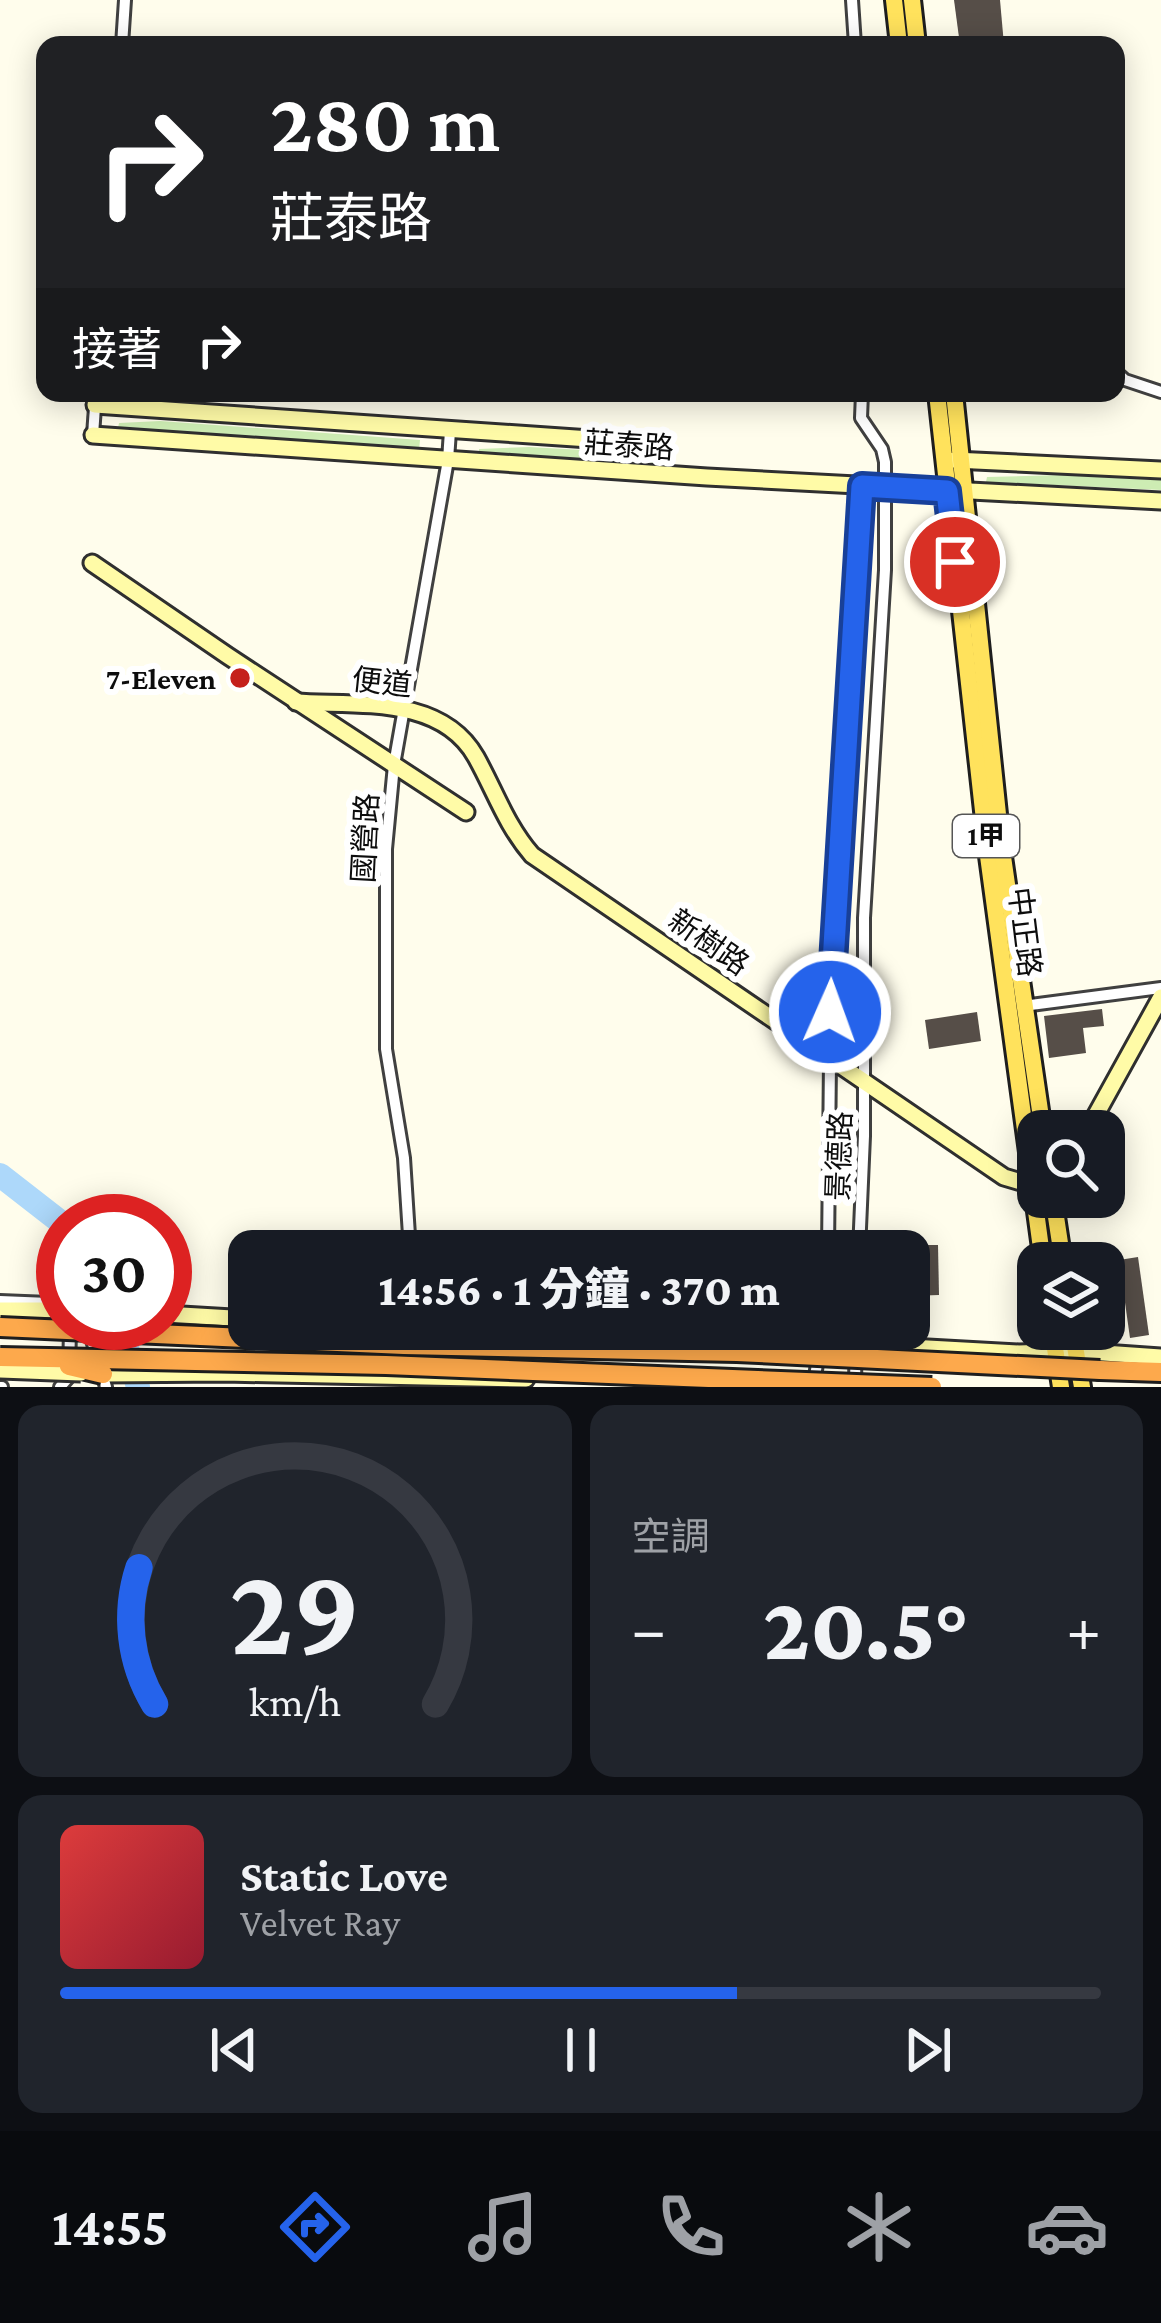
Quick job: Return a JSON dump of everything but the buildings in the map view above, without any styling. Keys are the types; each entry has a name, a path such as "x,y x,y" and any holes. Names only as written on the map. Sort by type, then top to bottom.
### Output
{"highway":[{"path":"0,1331 15,1334 36,1326"},
{"path":"0,1331 737,1352 1161,1372"},
{"path":"0,1354 14,1352 105,1381"},
{"path":"0,1354 386,1364 932,1387"}],"main road":[{"path":"894,0 898,36"},
{"path":"913,0 916,36"},
{"name":"中正路","path":"939,402 952,460 1040,1110"},
{"name":"中正路","path":"952,460 954,402"},
{"name":"中正路","path":"956,491 988,856 1025,1110"},
{"path":"1055,1351 1061,1387"},
{"path":"1076,1351 1082,1387"}],"street":[{"path":"123,36 125,0"},
{"path":"852,0 854,36"},
{"path":"1125,380 1161,392"},
{"path":"93,435 96,402"},
{"name":"莊泰路","path":"129,402 450,431 648,443"},
{"name":"景德路","path":"860,1230 864,918 886,570 882,449 862,418 862,402"},
{"name":"國營路","path":"409,1230 404,1158 386,1049 386,849 394,765 450,431"},
{"name":"莊泰路","path":"93,435 706,477 1161,501"},
{"path":"952,460 1161,470"},
{"path":"828,1230 831,964 862,486"},
{"path":"92,563 466,812"},
{"name":"便道","path":"296,702 404,709 430,716 462,738 475,755 506,821 532,855"},
{"name":"新樹路","path":"532,855 865,1084 1004,1177 1017,1181"},
{"path":"1023,1006 1161,993"},
{"path":"1099,1110 1161,993"},
{"path":"0,1301 36,1302"},
{"path":"0,1310 36,1313"},
{"path":"192,1316 228,1318"},
{"path":"930,1344 1019,1353 1076,1351 1161,1357"},
{"path":"59,1387 69,1377 67,1350"},
{"path":"95,1350 105,1381"},
{"path":"410,1376 411,1350"},
{"path":"598,1382 600,1350"},
{"path":"638,1350 638,1369 660,1384"},
{"path":"814,1387 819,1350"},
{"path":"855,1387 856,1350"},
{"path":"0,1370 105,1381 410,1376 718,1387"}],"green space":[{"path":"160,421 420,440 419,450 118,428 119,423"},
{"path":"479,449 655,454 655,464 479,453"},
{"path":"987,477 1161,480 1161,490 986,482"}],"waterway":[{"path":"0,1175 36,1203"},
{"path":"128,1350 138,1387"}],"place":[{"name":"7-Eleven","path":"240,678"}],"route":[{"path":"830,1012 862,486 947,491 955,562"}]}
